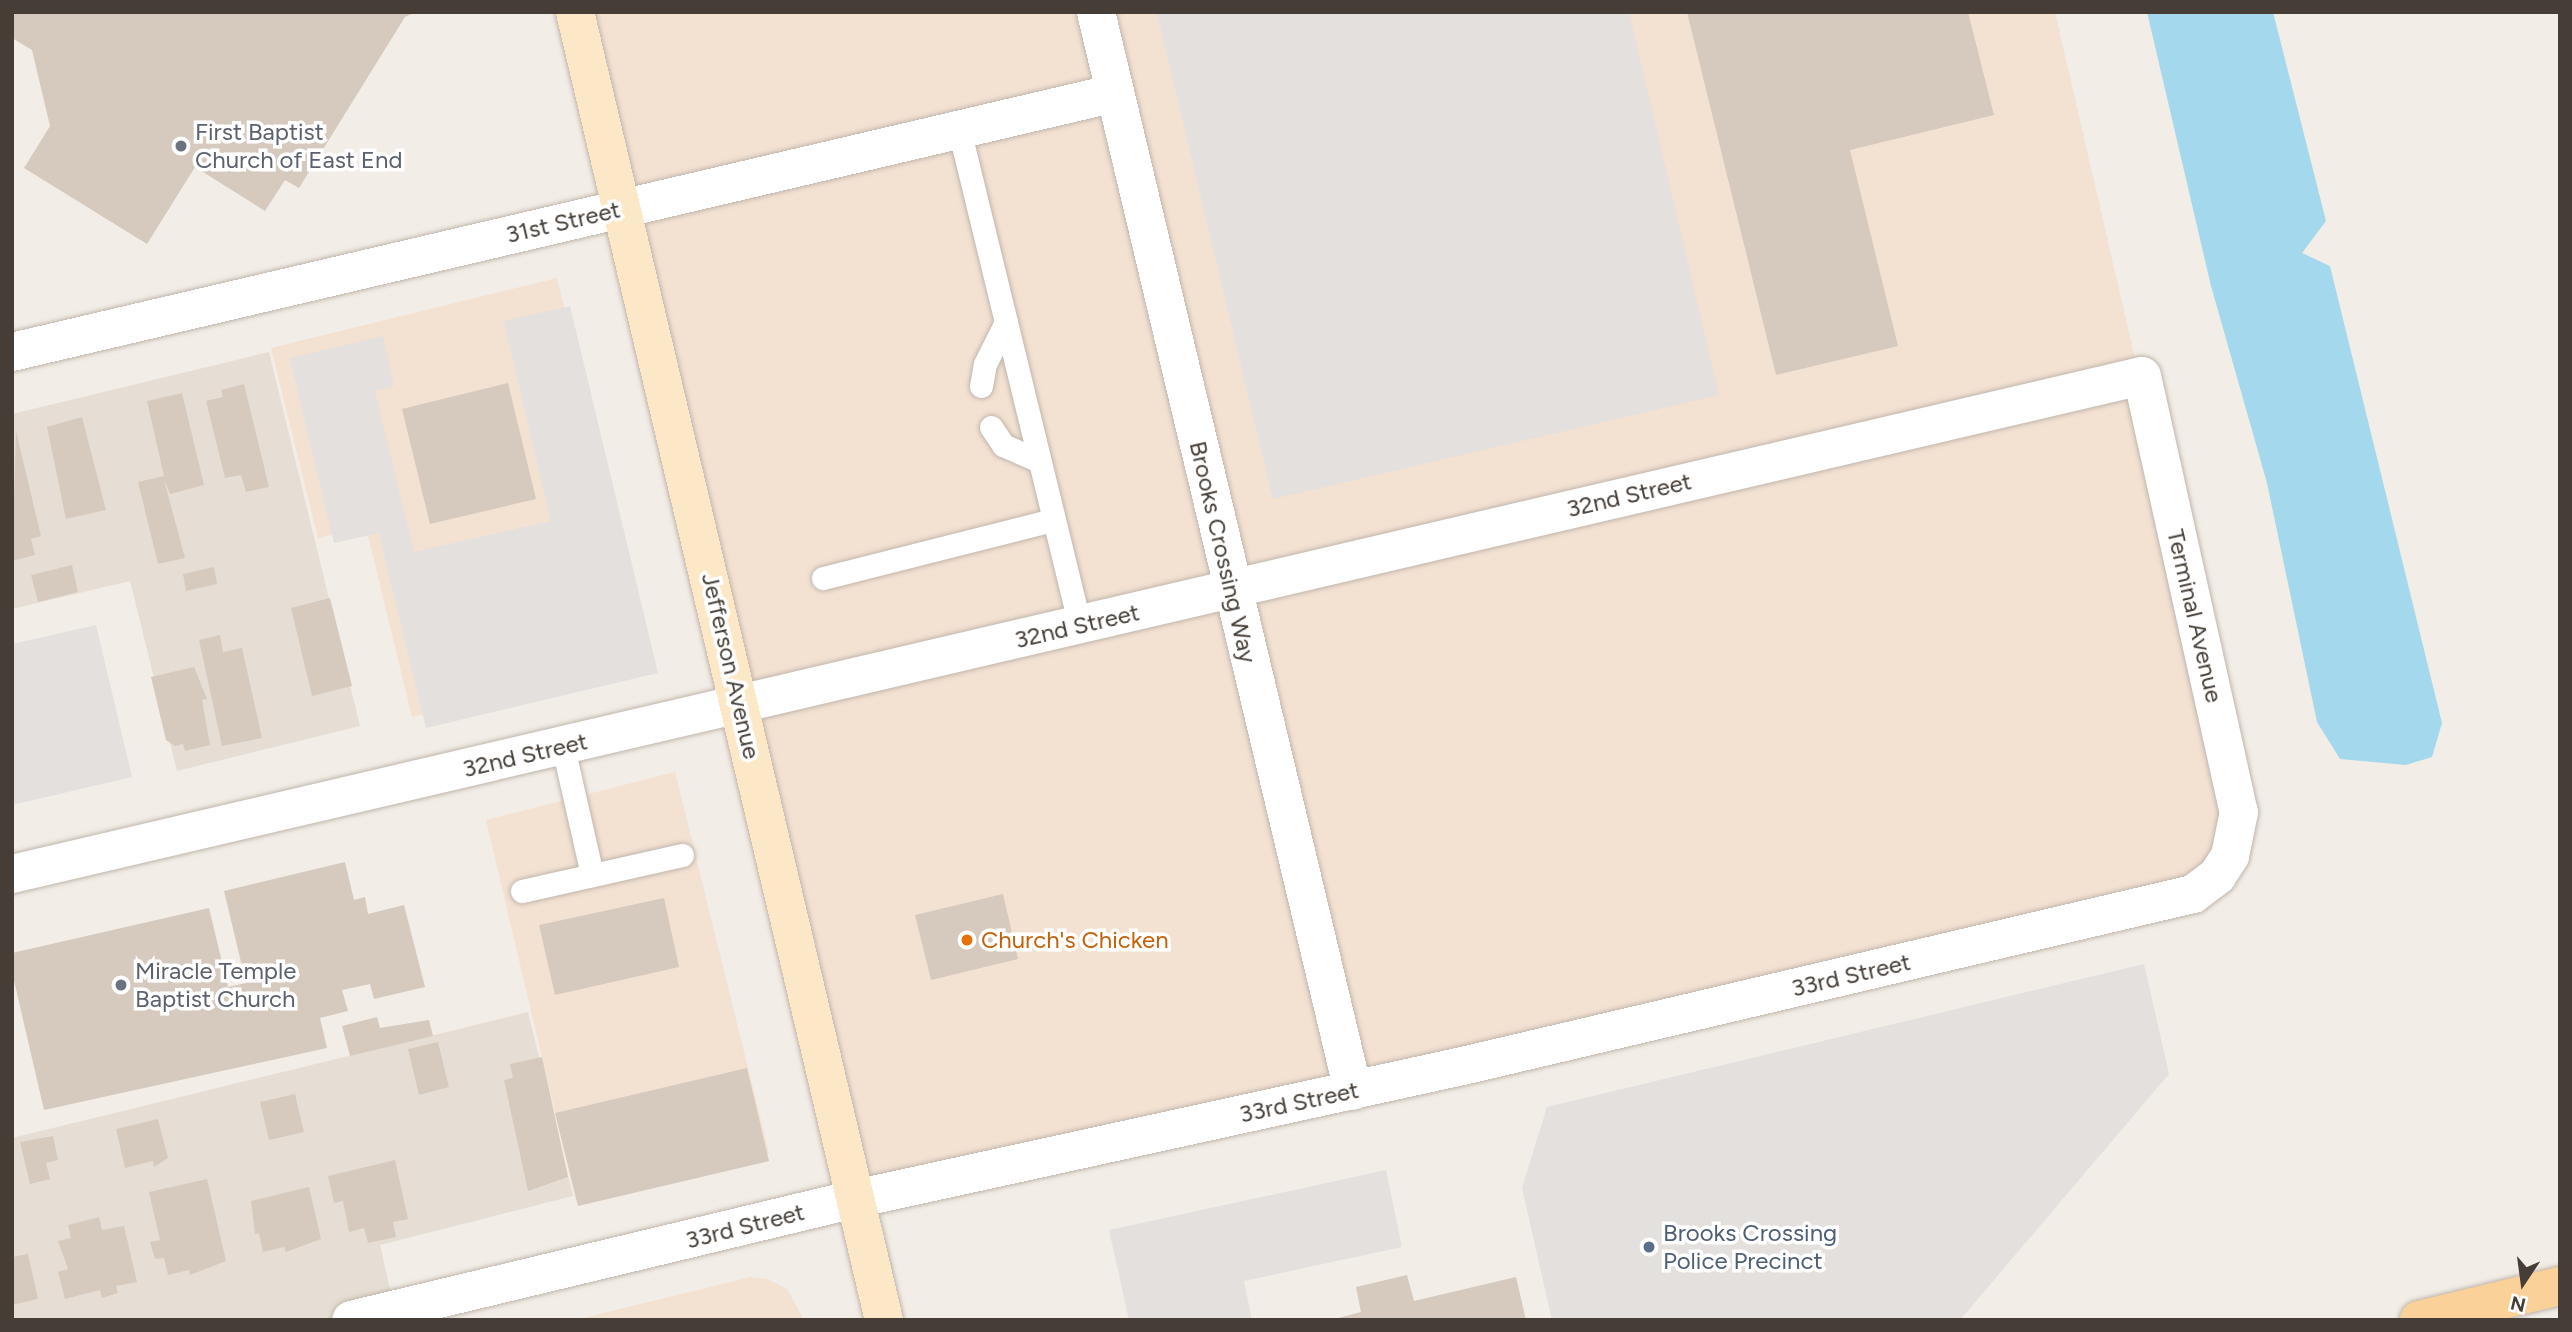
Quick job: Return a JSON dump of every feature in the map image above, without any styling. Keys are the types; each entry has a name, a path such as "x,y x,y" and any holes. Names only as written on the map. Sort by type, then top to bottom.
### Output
{"main road":[{"name":"Jefferson Avenue","path":"575,12 884,1320"},
{"path":"2419,1320 2560,1286"}],"street":[{"name":"Brooks Crossing Way","path":"1096,12 1353,1091"},
{"name":"31st Street","path":"12,352 1115,93"},
{"name":"32nd Street","path":"12,874 2142,376"},
{"name":"Terminal Avenue","path":"2142,376 2239,812 2230,856"},
{"name":"33rd Street","path":"351,1320 855,1199 1353,1091 2193,894 2217,876 2230,856"}],"lane":[{"path":"959,129 1080,626"},
{"path":"981,386 985,364 1006,322"},
{"path":"991,427 1003,445 1039,461"},
{"path":"823,578 1053,520"},
{"path":"563,747 592,875"},
{"path":"522,891 682,855"}],"shaded area":[{"path":"574,12 2055,12 2242,822 2216,876 855,1199"},
{"path":"1157,12 1629,12 1719,395 1273,499"},
{"path":"557,278 650,659 412,717 366,527 318,538 271,348"},
{"path":"570,306 658,673 426,728 379,533 334,543 290,358 383,336 394,386 375,391 414,552 551,521 504,321"},
{"path":"269,352 360,726 177,771 130,581 12,609 12,414"},
{"path":"96,625 132,777 12,805 12,644"},
{"path":"675,772 769,1153 576,1201 486,820"},
{"path":"2144,964 2169,1074 1960,1320 1552,1320 1522,1188 1547,1107"},
{"path":"528,1012 573,1196 380,1245 397,1320 12,1320 12,1138"},
{"path":"1386,1170 1402,1247 1244,1281 1252,1320 1129,1320 1109,1230"},
{"path":"751,1277 767,1279 787,1289 804,1320 575,1320"}],"water":[{"path":"2147,12 2273,12 2326,221 2302,253 2330,266 2442,723 2432,757 2406,765 2340,759 2317,722 2267,483 2211,286"}],"building":[{"name":"First Baptist Church of East End","path":"12,12 416,12 405,17 299,188 285,180 265,211 195,167 147,244 24,168 50,126 32,50 12,38"},
{"path":"1687,12 1968,12 1994,115 1850,150 1898,346 1776,375"},
{"path":"508,383 536,499 430,524 402,409"},
{"path":"244,384 269,487 246,492 241,475 225,478 206,401 223,397 221,390"},
{"path":"182,393 204,485 170,494 164,480 185,558 158,564 138,482 164,476 147,401"},
{"path":"82,417 106,510 66,519 47,427"},
{"path":"16,431 41,536 31,539 35,555 12,561"},
{"path":"72,565 78,592 38,602 31,575"},
{"path":"214,567 217,584 186,591 183,574"},
{"path":"330,598 352,686 312,696 291,608"},
{"path":"220,635 223,652 242,648 262,738 222,746 199,640"},
{"path":"194,667 207,699 202,700 210,745 185,751 183,744 175,746 166,740 151,677"},
{"name":"Miracle Temple Baptist Church","path":"345,862 354,900 365,897 368,914 404,905 425,987 374,999 370,984 342,990 348,1011 320,1018 327,1048 44,1110 12,972 12,953 209,908 228,987 246,983 224,891"},
{"name":"Church's Chicken","path":"1003,894 1018,959 931,980 915,915"},
{"path":"664,898 679,967 555,995 539,925"},
{"path":"377,1017 380,1028 429,1020 433,1036 350,1056 342,1026"},
{"path":"438,1042 449,1087 419,1095 408,1049"},
{"path":"542,1057 568,1177 528,1191 504,1080 513,1078 510,1064"},
{"path":"747,1068 769,1161 578,1206 555,1113"},
{"path":"295,1094 304,1132 269,1140 260,1102"},
{"path":"158,1119 168,1158 154,1167 153,1161 125,1168 116,1129"},
{"path":"53,1136 58,1160 46,1163 50,1179 30,1184 20,1142"},
{"path":"395,1160 408,1219 393,1222 396,1237 368,1243 364,1228 349,1232 343,1201 334,1203 328,1176"},
{"path":"207,1179 226,1261 190,1275 189,1270 168,1275 164,1258 155,1259 150,1242 160,1240 149,1192"},
{"path":"309,1187 321,1239 286,1252 284,1247 263,1252 259,1233 255,1234 251,1201"},
{"path":"99,1217 102,1230 124,1226 137,1282 116,1286 118,1293 102,1298 100,1290 65,1299 58,1272 68,1269 58,1241 71,1238 68,1225"},
{"path":"28,1254 38,1299 12,1305 12,1257"},
{"path":"1407,1275 1414,1301 1516,1277 1526,1320 1331,1320 1361,1312 1356,1287"}],"place":[{"name":"First Baptist Church of East End","path":"181,146"},
{"name":"Church's Chicken","path":"967,940"},
{"name":"Miracle Temple Baptist Church","path":"121,985"},
{"name":"Brooks Crossing Police Precinct","path":"1649,1247"}]}
